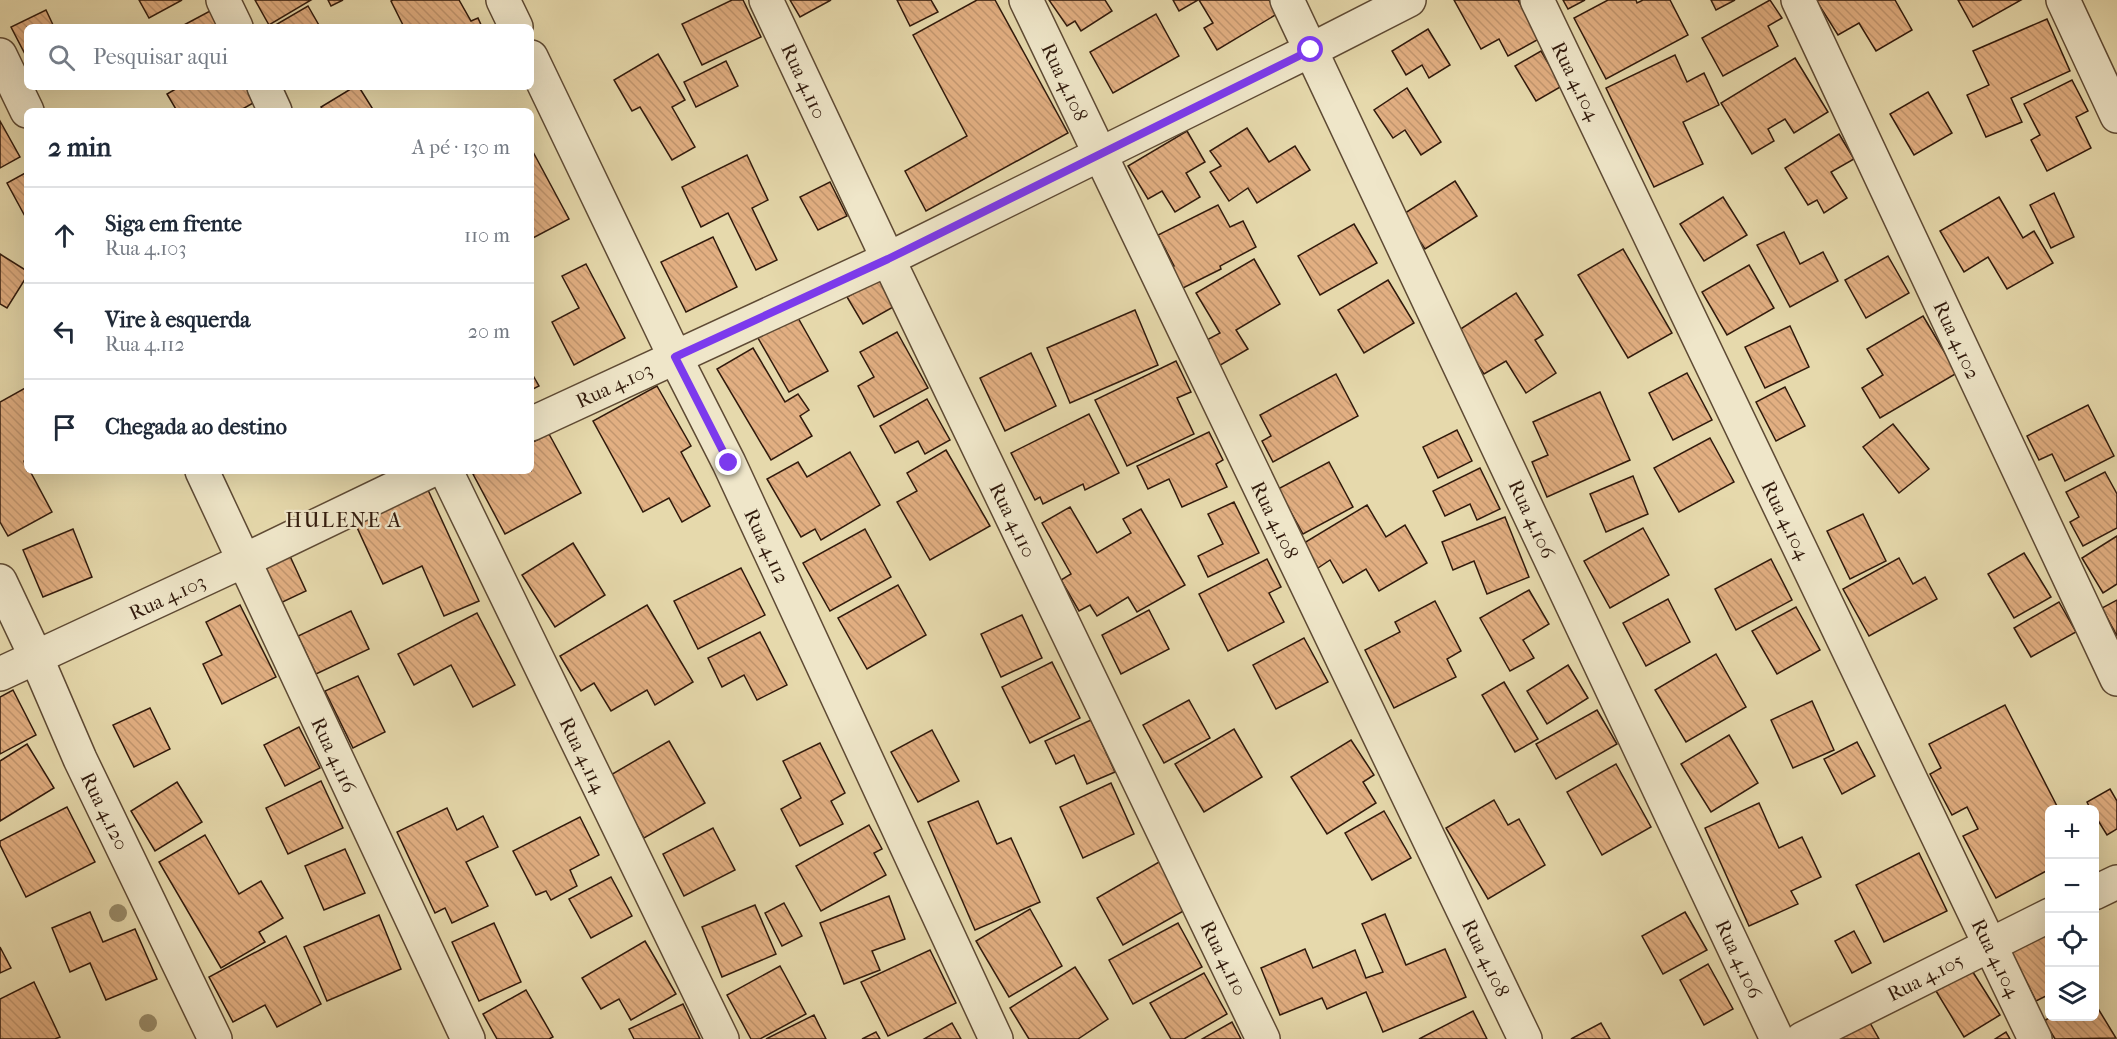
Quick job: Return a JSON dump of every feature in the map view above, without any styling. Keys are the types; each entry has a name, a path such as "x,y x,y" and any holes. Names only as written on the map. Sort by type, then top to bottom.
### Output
{"street":[{"path":"223,0 235,24"},
{"path":"503,0 515,24"},
{"name":"Rua 4.110","path":"766,0 1263,1039"},
{"name":"Rua 4.108","path":"1026,0 1525,1039"},
{"name":"Rua 4.106","path":"1287,0 1777,1039"},
{"name":"Rua 4.103","path":"534,423 888,259 1408,0"},
{"name":"Rua 4.104","path":"1538,0 2035,1039"},
{"name":"Rua 4.102","path":"1798,0 2117,679"},
{"path":"2063,0 2117,116"},
{"path":"0,55 26,108"},
{"name":"Rua 4.112","path":"534,63 675,357 729,463 996,1039"},
{"path":"266,90 274,108"},
{"name":"Rua 4.116","path":"203,474 468,1039"},
{"name":"Rua 4.103","path":"0,675 424,474"},
{"name":"Rua 4.114","path":"447,474 722,1039"},
{"name":"Rua 4.120","path":"0,581 80,759 215,1039"},
{"path":"2099,891 2117,882"},
{"name":"Rua 4.105","path":"1802,1039 2045,917"}],"building":[{"path":"139,0 182,0 149,18"},
{"path":"255,0 311,0 271,24 268,24"},
{"path":"328,0 343,0 331,6"},
{"path":"459,0 471,21 478,18 481,24 402,24 391,1"},
{"path":"732,0 743,0 761,37 702,65 682,24"},
{"path":"790,0 831,0 800,17"},
{"path":"897,0 931,0 938,12 910,26"},
{"path":"977,0 995,0 1068,133 926,211 905,171 967,136 913,35"},
{"path":"1049,0 1105,0 1112,11 1081,31 1075,21 1067,26"},
{"path":"1173,0 1198,0 1179,11"},
{"path":"1199,0 1269,0 1277,14 1217,50 1204,28 1213,23"},
{"path":"1454,0 1518,0 1539,39 1508,56 1499,39 1481,49"},
{"path":"1563,0 1585,0 1568,9"},
{"path":"1608,0 1636,0 1637,3 1643,0 1670,0 1688,35 1606,79 1574,18"},
{"path":"1711,0 1735,0 1716,10"},
{"path":"1770,0 1782,18 1768,26 1778,46 1723,76 1702,38"},
{"path":"1816,0 1895,0 1912,30 1876,51 1859,23 1838,35"},
{"path":"1958,0 2021,0 1973,27"},
{"path":"308,6 318,24 277,24"},
{"path":"46,10 53,24 24,24 24,52 11,27"},
{"path":"210,11 216,24 186,24"},
{"path":"1156,14 1179,56 1113,93 1090,52"},
{"path":"2047,19 2070,71 2011,98 2022,122 1986,137 1967,95 1989,85 1973,51"},
{"path":"1428,29 1450,65 1429,78 1422,65 1406,75 1392,51"},
{"path":"1541,51 1562,86 1536,101 1515,66"},
{"path":"658,54 685,100 672,107 695,147 672,160 640,107 632,111 614,80"},
{"path":"1675,55 1687,82 1704,73 1719,105 1683,122 1703,164 1654,187 1606,88"},
{"path":"1795,58 1828,112 1794,133 1785,119 1768,129 1774,141 1752,154 1721,103"},
{"path":"726,61 738,86 696,107 684,82"},
{"path":"2072,80 2088,111 2076,117 2091,148 2047,171 2031,140 2040,135 2024,104"},
{"path":"1407,88 1441,142 1421,155 1405,130 1393,138 1374,110"},
{"path":"174,90 248,90 255,102 244,108 175,108 167,94"},
{"path":"349,90 361,90 372,108 322,108"},
{"path":"1928,92 1952,133 1914,155 1890,114"},
{"path":"0,121 20,157 0,168"},
{"path":"1247,128 1269,162 1295,146 1310,170 1257,203 1248,188 1229,201 1210,172 1221,166 1210,151"},
{"path":"1187,131 1205,162 1186,173 1200,197 1175,212 1162,191 1148,199 1128,166"},
{"path":"1839,134 1854,159 1831,172 1847,198 1824,213 1817,200 1808,205 1785,168"},
{"path":"534,154 569,219 534,237"},
{"path":"747,155 768,200 752,208 777,260 756,270 728,213 701,227 682,187"},
{"path":"24,174 24,214 7,183"},
{"path":"1455,181 1477,216 1425,249 1402,215"},
{"path":"830,182 847,216 818,230 800,197"},
{"path":"2054,193 2074,237 2051,248 2030,205"},
{"path":"1723,197 1747,235 1704,261 1680,224"},
{"path":"1999,197 2023,238 2034,231 2053,263 2007,289 1988,257 1964,272 1940,231"},
{"path":"1218,205 1230,227 1243,221 1256,247 1220,266 1221,269 1179,290 1168,269 1174,266 1158,235"},
{"path":"1354,224 1377,263 1320,295 1298,256"},
{"path":"1784,232 1800,264 1823,252 1838,281 1790,307 1757,245"},
{"path":"713,237 737,287 686,312 661,262"},
{"path":"1623,249 1672,333 1628,358 1578,275"},
{"path":"0,254 24,269 24,281 7,308 0,304"},
{"path":"1888,256 1909,293 1866,318 1845,280"},
{"path":"1254,259 1280,304 1236,330 1248,349 1217,367 1203,342 1220,333 1196,293"},
{"path":"586,264 625,338 574,365 552,322 579,308 562,276"},
{"path":"1749,265 1774,308 1727,335 1702,292"},
{"path":"879,279 895,306 863,324 847,297"},
{"path":"1388,280 1414,323 1364,353 1338,310"},
{"path":"1516,293 1543,335 1535,340 1556,373 1526,393 1506,361 1484,374 1456,332"},
{"path":"793,309 828,371 789,392 754,331"},
{"path":"1135,310 1158,365 1070,403 1047,348"},
{"path":"1923,316 1957,373 1880,418 1862,388 1883,375 1867,349"},
{"path":"1790,326 1809,367 1765,388 1745,347"},
{"path":"897,332 928,388 874,417 858,386 874,377 860,352"},
{"path":"753,348 785,402 798,394 809,410 800,416 812,436 771,460 717,369"},
{"path":"1031,353 1056,406 1005,431 980,378"},
{"path":"1176,361 1191,392 1177,398 1194,434 1127,466 1095,400"},
{"path":"1687,373 1712,420 1673,440 1649,393"},
{"path":"1336,374 1358,416 1273,462 1262,441 1271,436 1260,415"},
{"path":"534,377 539,386 534,388"},
{"path":"657,386 691,446 681,452 710,506 682,522 669,498 643,512 593,421"},
{"path":"1785,387 1805,426 1776,441 1756,402"},
{"path":"24,389 24,474 32,474 52,512 8,536 0,522 0,402"},
{"path":"1600,392 1630,460 1547,497 1532,462 1548,455 1533,422"},
{"path":"927,399 950,440 925,454 918,441 895,453 880,426"},
{"path":"2088,405 2114,456 2065,481 2052,454 2039,460 2027,436"},
{"path":"1089,414 1119,473 1085,490 1083,484 1043,504 1040,497 1035,500 1011,453"},
{"path":"1893,424 1929,469 1899,493 1863,447"},
{"path":"1457,430 1472,461 1438,478 1423,447"},
{"path":"1209,432 1223,460 1216,464 1227,487 1182,507 1169,479 1148,489 1137,466"},
{"path":"549,434 581,493 505,534 473,474 534,474 534,442"},
{"path":"1710,438 1734,482 1679,512 1654,468"},
{"path":"946,450 990,526 930,560 897,502 917,491 907,473"},
{"path":"850,452 880,505 821,540 815,529 801,537 767,479 798,462 807,477"},
{"path":"1329,462 1353,507 1303,534 1278,489"},
{"path":"1480,468 1500,509 1477,520 1470,504 1445,516 1433,491"},
{"path":"2105,472 2117,494 2117,528 2083,546 2070,522 2079,517 2066,492"},
{"path":"1633,476 1648,514 1606,532 1590,494"},
{"path":"428,490 479,601 444,616 422,566 383,584 355,523"},
{"path":"1234,502 1259,553 1208,577 1198,556 1223,544 1208,514"},
{"path":"1367,505 1386,537 1405,525 1427,563 1379,591 1366,569 1343,583 1330,560 1318,568 1304,543"},
{"path":"1070,507 1097,553 1131,533 1123,519 1141,509 1185,585 1137,612 1128,597 1097,616 1090,605 1079,611 1061,580 1071,574 1042,523"},
{"path":"1863,514 1886,561 1850,579 1827,531"},
{"path":"1505,517 1529,577 1487,594 1474,561 1453,570 1442,542"},
{"path":"1643,528 1669,575 1610,608 1584,561"},
{"path":"73,529 92,577 43,597 23,550"},
{"path":"865,529 891,577 830,611 803,563"},
{"path":"2117,536 2117,584 2103,593 2082,558"},
{"path":"573,543 605,595 555,627 522,575"},
{"path":"2024,553 2051,597 2014,618 1988,574"},
{"path":"289,554 306,591 272,607 255,570"},
{"path":"1899,558 1913,584 1925,577 1937,599 1869,636 1843,589"},
{"path":"1267,559 1281,587 1269,593 1284,622 1228,651 1199,594"},
{"path":"1771,559 1792,600 1736,630 1715,589"},
{"path":"741,568 765,615 698,649 674,601"},
{"path":"898,585 926,635 867,669 838,618"},
{"path":"1529,590 1549,624 1523,640 1534,658 1510,671 1480,618"},
{"path":"1668,599 1690,642 1646,666 1623,623"},
{"path":"2117,600 2117,636 2102,608"},
{"path":"1435,601 1461,651 1447,659 1456,677 1394,708 1365,650 1400,632 1395,622"},
{"path":"2059,602 2076,632 2031,657 2014,628"},
{"path":"240,605 276,677 222,704 203,664 222,655 206,622"},
{"path":"647,605 693,682 655,705 647,690 611,711 594,683 581,691 560,656"},
{"path":"1796,607 1820,650 1777,674 1752,631"},
{"path":"1149,610 1169,649 1121,674 1102,635"},
{"path":"351,611 369,649 316,674 298,636"},
{"path":"477,613 515,685 473,707 451,665 414,685 398,654"},
{"path":"1022,615 1042,658 1001,677 981,634"},
{"path":"760,632 787,685 757,700 744,675 722,687 708,658"},
{"path":"1304,638 1328,682 1276,709 1253,665"},
{"path":"1716,654 1746,707 1686,742 1655,690"},
{"path":"1052,662 1080,718 1030,743 1002,687"},
{"path":"1568,665 1588,698 1547,724 1527,691"},
{"path":"358,676 385,732 353,748 325,691"},
{"path":"1504,682 1538,739 1515,752 1482,695"},
{"path":"13,690 36,735 0,754 0,697"},
{"path":"1189,700 1210,738 1164,763 1143,725"},
{"path":"1812,701 1834,750 1793,768 1771,720"},
{"path":"2005,705 2056,805 2045,805 2045,872 1996,898 1963,836 1978,829 1967,807 1952,815 1930,774 1941,768 1929,744"},
{"path":"150,708 170,749 134,767 113,725"},
{"path":"1597,710 1617,744 1556,779 1536,744"},
{"path":"1091,720 1115,772 1087,784 1074,755 1056,764 1045,741"},
{"path":"299,727 320,768 285,786 264,745"},
{"path":"1234,729 1262,777 1204,812 1175,764"},
{"path":"932,730 959,781 918,802 891,752"},
{"path":"1729,735 1758,783 1711,812 1681,764"},
{"path":"1351,740 1374,775 1363,782 1376,803 1327,834 1291,777"},
{"path":"669,741 705,803 644,838 609,776"},
{"path":"1857,742 1875,776 1842,794 1824,759"},
{"path":"820,743 845,793 831,801 843,824 800,846 781,809 801,798 783,761"},
{"path":"27,744 54,788 0,821 0,761"},
{"path":"1616,764 1651,827 1602,855 1567,792"},
{"path":"321,781 343,828 288,854 266,808"},
{"path":"177,782 202,822 155,851 131,811"},
{"path":"1111,783 1134,834 1083,858 1060,807"},
{"path":"2110,789 2117,801 2117,829 2107,835 2099,822 2099,805 2088,805 2087,802"},
{"path":"1494,800 1508,825 1519,819 1545,865 1488,899 1446,828"},
{"path":"978,801 997,844 1011,838 1040,902 975,930 928,822"},
{"path":"1759,803 1779,848 1802,837 1821,877 1791,891 1798,904 1749,926 1705,828"},
{"path":"67,807 95,862 26,897 0,841"},
{"path":"447,808 457,830 483,816 498,847 466,862 488,906 452,923 445,908 435,913 397,832"},
{"path":"1384,811 1411,858 1372,880 1345,833"},
{"path":"580,817 599,855 570,870 577,886 551,900 546,891 536,895 513,851"},
{"path":"869,825 882,849 874,853 886,875 821,911 796,866"},
{"path":"713,828 735,870 684,896 663,854"},
{"path":"205,835 239,894 261,881 283,918 259,932 265,942 221,968 159,862"},
{"path":"345,849 365,893 324,910 305,866"},
{"path":"1919,853 1947,911 1884,942 1856,885"},
{"path":"1159,862 1187,909 1123,945 1097,898"},
{"path":"611,877 632,916 591,938 569,899"},
{"path":"889,896 905,939 872,951 880,970 844,984 820,923"},
{"path":"784,903 802,936 782,946 765,913"},
{"path":"755,905 776,954 722,977 702,927"},
{"path":"1030,909 1062,966 1009,997 976,941"},
{"path":"90,912 103,942 135,929 157,979 106,1000 90,963 70,972 52,928"},
{"path":"1685,912 1707,950 1663,974 1642,936"},
{"path":"1385,914 1406,965 1445,949 1466,997 1383,1032 1366,992 1327,1009 1322,998 1280,1015 1261,968 1305,949 1313,968 1355,950 1366,978 1383,972 1362,924"},
{"path":"379,915 401,969 327,1001 304,947"},
{"path":"494,923 521,982 479,1001 452,942"},
{"path":"1178,923 1202,967 1133,1004 1109,960"},
{"path":"1854,931 1871,963 1852,973 1835,941"},
{"path":"2045,932 2045,996 2036,1001 2010,949"},
{"path":"286,936 321,1004 277,1027 265,1005 233,1022 209,977"},
{"path":"645,941 676,994 631,1020 619,999 601,1009 582,978"},
{"path":"0,947 11,968 0,973"},
{"path":"930,950 956,1003 888,1036 861,982"},
{"path":"1708,964 1733,1009 1704,1025 1680,980"},
{"path":"780,966 806,1014 760,1039 751,1039 727,995"},
{"path":"1075,967 1108,1019 1078,1039 1029,1039 1010,1008"},
{"path":"1971,969 2000,1015 1964,1037 1936,991"},
{"path":"1204,973 1227,1014 1184,1039 1171,1039 1150,1003"},
{"path":"34,982 60,1037 55,1039 0,1039 0,999"},
{"path":"526,990 553,1037 549,1039 497,1039 483,1014"},
{"path":"683,1004 700,1039 634,1039 629,1029"},
{"path":"2099,1010 2116,1038 2055,1039 2044,1021 2099,1021"},
{"path":"1473,1011 1487,1039 1419,1039"},
{"path":"814,1015 826,1039 766,1039"},
{"path":"1869,1021 1879,1039 1837,1039"},
{"path":"1232,1022 1241,1039 1202,1039"},
{"path":"952,1023 961,1039 924,1039"},
{"path":"1601,1023 1610,1039 1571,1039"},
{"path":"876,1032 880,1039 862,1039"},
{"path":"2006,1032 2010,1039 1995,1039"}],"district":[{"name":"HULENE A","path":"344,520"}],"route":[{"path":"729,463 675,357 888,259 1311,50"}]}
